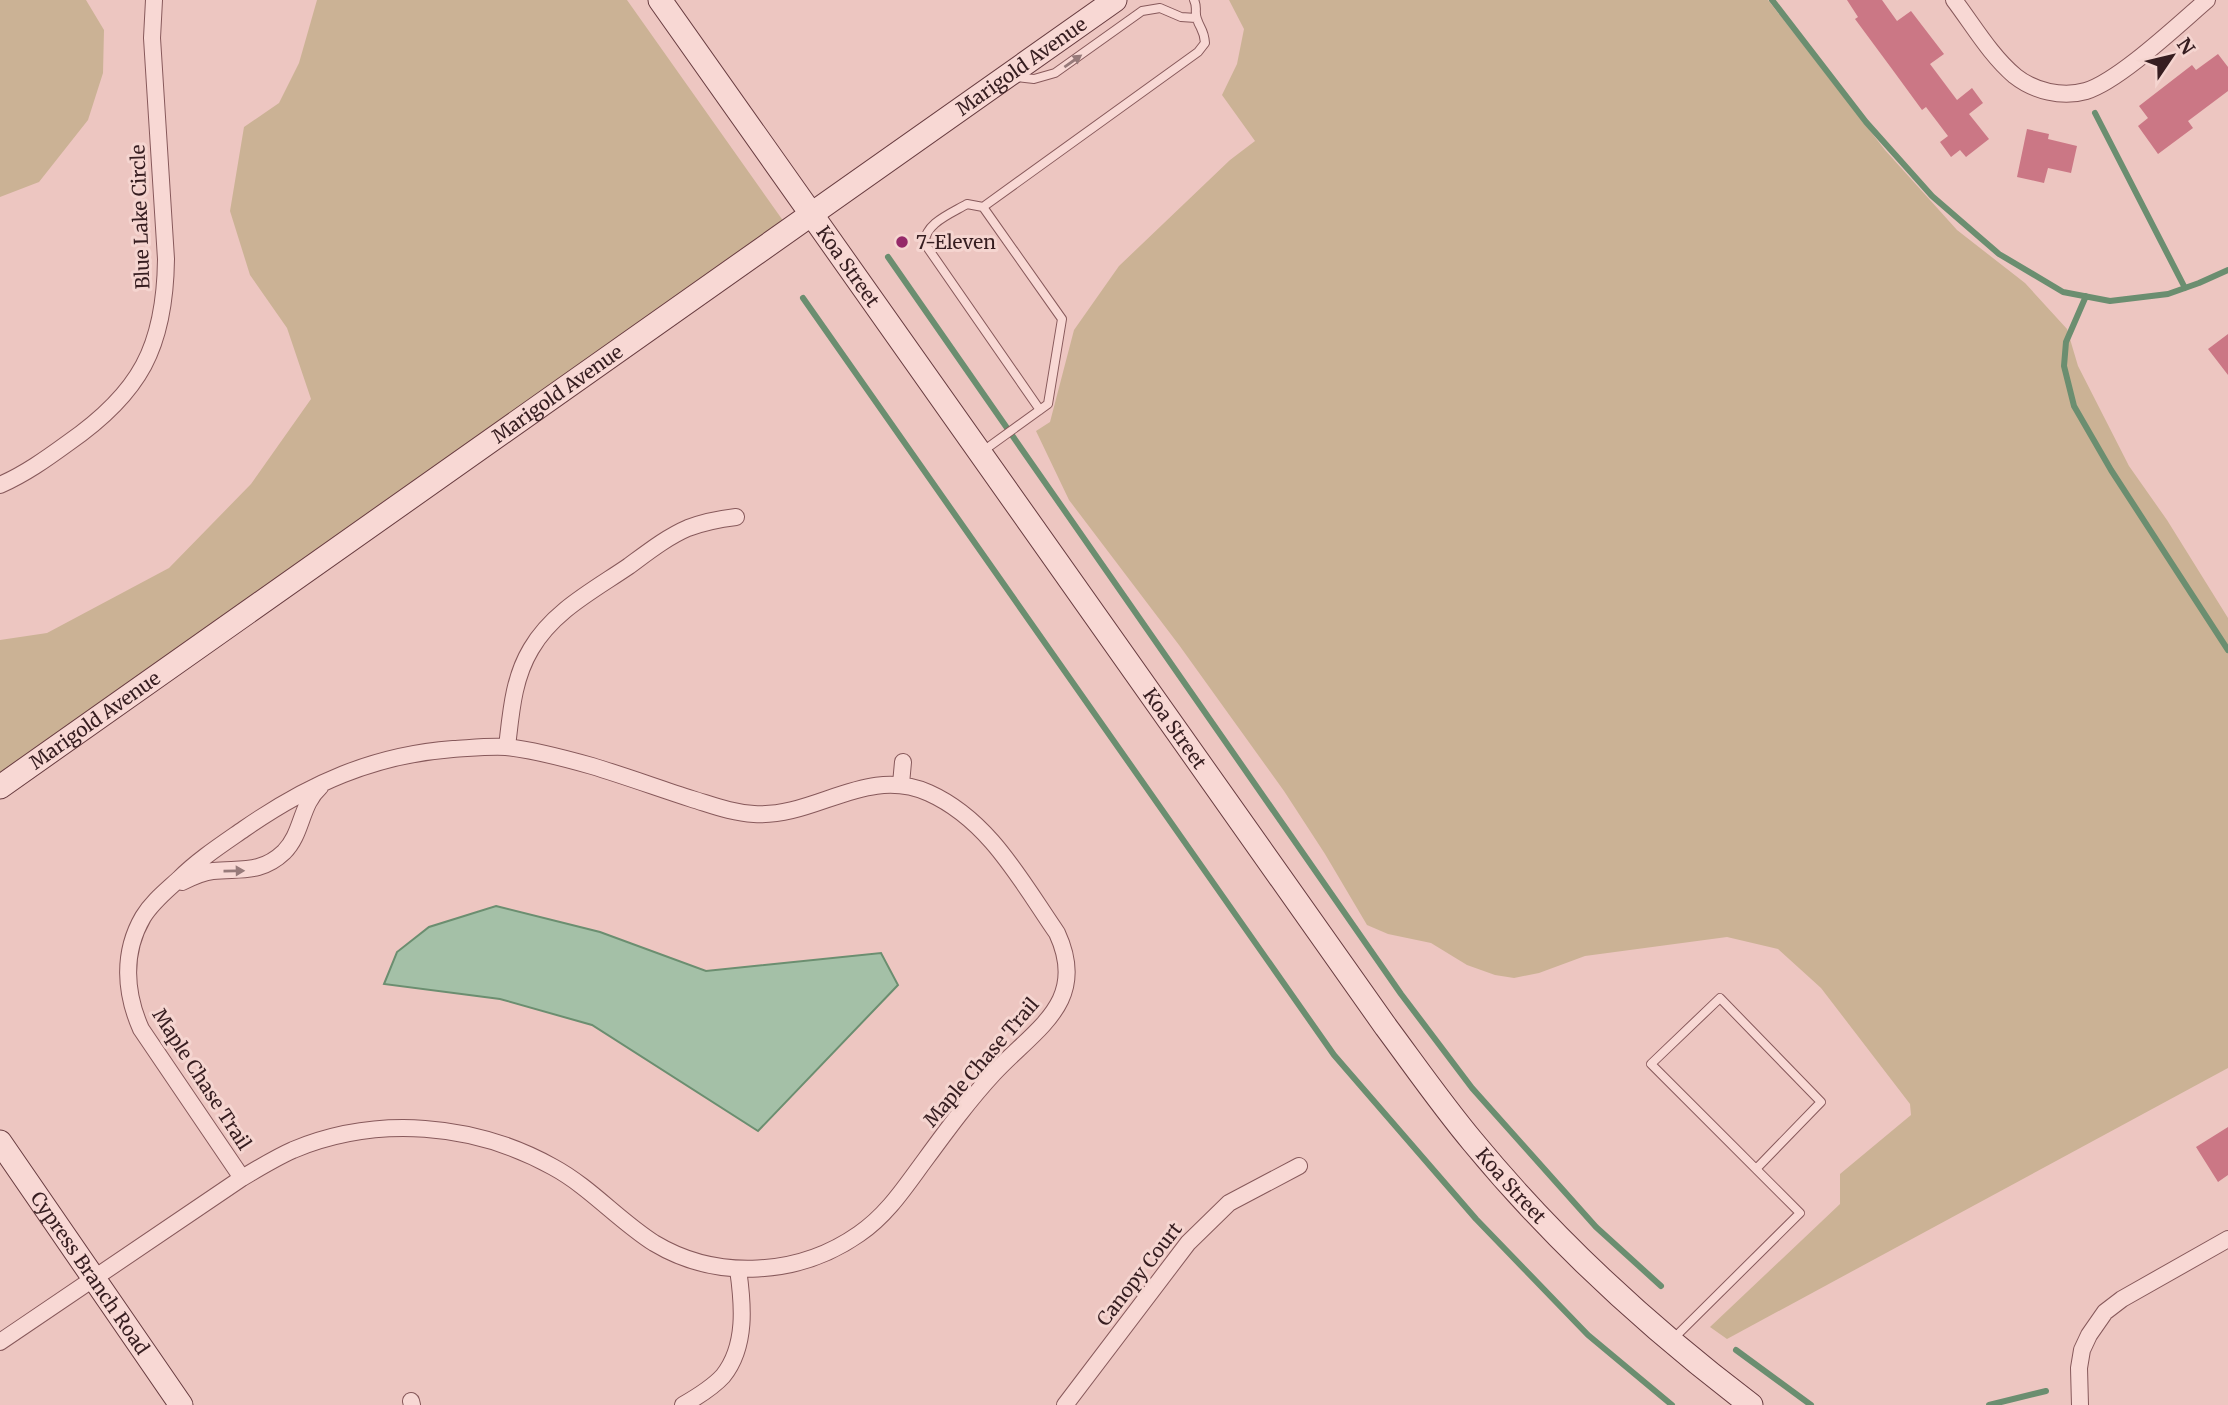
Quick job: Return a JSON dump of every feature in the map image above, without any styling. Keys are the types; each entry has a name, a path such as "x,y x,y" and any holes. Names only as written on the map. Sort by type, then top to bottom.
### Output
{"main road":[{"name":"Koa Street","path":"660,0 1386,1027 1473,1142 1560,1238 1672,1340 1751,1405"},
{"name":"Marigold Avenue","path":"0,788 1115,0"},
{"name":"Cypress Branch Road","path":"0,1142 181,1405"}],"street":[{"name":"Blue Lake Circle","path":"0,485 40,463 105,416 138,377 152,349 165,292 166,259 152,38 154,0"},
{"path":"1954,0 2014,75 2040,89 2064,93 2086,91 2114,76 2207,0"},
{"path":"507,747 515,687 532,647 550,624 573,604 677,533 712,520 736,517"},
{"name":"Maple Chase Trail","path":"0,1342 242,1178 293,1150 342,1135 388,1128 461,1133 509,1146 554,1167 654,1242 704,1264 738,1269 774,1268 809,1259 844,1244 873,1223 895,1200 975,1094 1055,1010 1067,983 1065,950 1057,933 993,842 973,821 952,805 927,792 901,784 864,786 784,813 744,814 575,761 507,747 411,754 333,777 272,809 205,856 169,888 144,916 134,935 128,972 133,1012 151,1047 242,1178"},
{"path":"901,784 903,762"},
{"path":"169,888 201,873 244,871 275,859 295,837 312,795 333,777"},
{"name":"Canopy Court","path":"1065,1405 1188,1242 1229,1203 1299,1166"},
{"path":"2080,1405 2079,1368 2082,1350 2105,1312 2122,1298 2228,1239"},
{"path":"683,1405 723,1376 737,1350 742,1315 738,1269"}],"lane":[{"path":"983,207 1198,52 1205,43 1205,32 1196,18 1197,6 1194,0"},
{"path":"1009,76 1034,79 1055,73 1142,11 1160,8 1181,17 1196,18"},
{"path":"980,452 1040,410 1048,404 1062,319 983,207 967,204 930,228 924,237 925,244 1040,410"},
{"path":"1672,1340 1800,1213 1651,1064 1720,998 1821,1102 1756,1168"}],"shaded area":[{"path":"0,0 86,0 104,30 103,73 88,120 39,182 0,197"},
{"path":"317,0 627,0 784,222 0,775 0,640 47,633 169,568 251,484 311,399 287,328 250,275 230,211 244,127 279,103 299,63"},
{"path":"1229,0 1768,0 1885,150 1957,230 2025,283 2067,329 2078,366 2129,466 2167,520 2228,618 2228,1068 1727,1339 1710,1327 1840,1204 1840,1174 1911,1115 1910,1104 1821,988 1778,949 1727,937 1585,956 1539,973 1514,978 1495,975 1467,965 1431,943 1388,934 1367,925 1284,791 1179,645 1069,500 1036,431 1050,422 1074,330 1119,266 1230,160 1255,141 1222,95 1237,64 1244,29"},
{"path":"496,906 600,932 706,971 881,953 898,985 758,1131 592,1025 500,999 384,984 397,952 429,927"}],"building":[{"path":"1847,0 1882,0 1897,21 1911,11 1944,54 1930,64 1957,100 1972,88 1983,103 1969,114 1989,139 1966,157 1960,150 1951,157 1940,142 1948,136 1926,107 1922,110 1855,19 1858,17"},
{"path":"2218,54 2228,67 2228,91 2188,121 2193,128 2158,154 2138,126 2148,118 2139,106 2192,65 2196,70"},
{"path":"2027,129 2049,134 2048,139 2077,146 2071,173 2048,168 2044,183 2017,177"},
{"path":"2228,334 2228,375 2208,349"},
{"path":"2228,1127 2228,1175 2218,1182 2196,1147"}],"waterway":[{"path":"1772,0 1866,122 1932,196 1999,254 2063,292 2110,301 2168,294 2228,270"},
{"path":"2095,113 2185,288"},
{"path":"888,257 1401,994 1472,1088 1596,1227 1661,1286"},
{"path":"2086,296 2066,342 2064,366 2074,406 2111,470 2228,650"},
{"path":"803,298 1334,1055 1476,1219 1588,1335 1672,1405"},
{"path":"1736,1350 1811,1405"},
{"path":"1989,1405 2046,1391"}],"place":[{"name":"7-Eleven","path":"902,242"}]}
